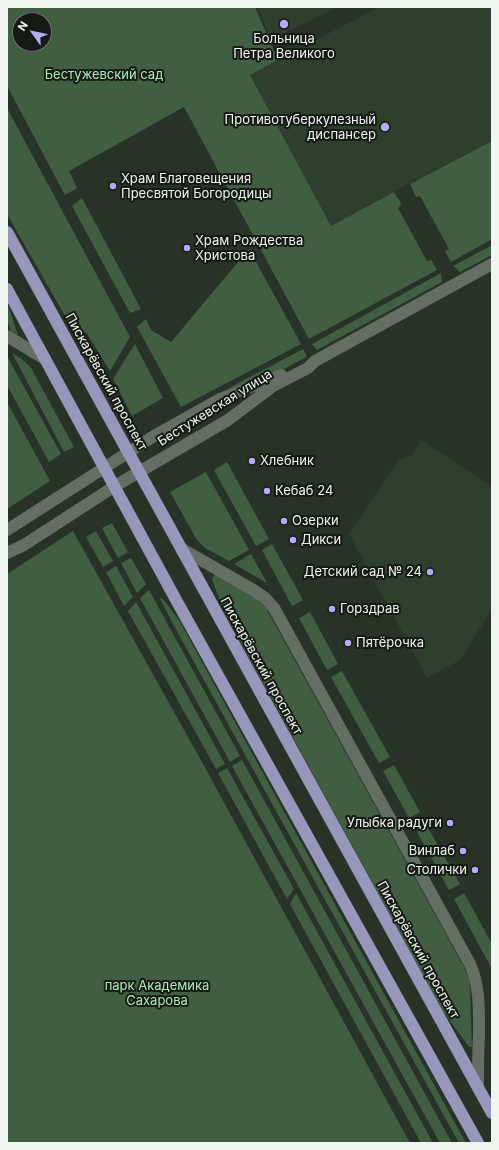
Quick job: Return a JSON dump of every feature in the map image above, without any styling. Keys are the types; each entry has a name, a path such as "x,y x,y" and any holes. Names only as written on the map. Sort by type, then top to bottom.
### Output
{"main road":[{"name":"Пискарёвский проспект","path":"7,232 492,1114"},
{"path":"7,289 179,605 478,1143"}],"street":[{"name":"Бестужевская улица","path":"7,553 24,545 115,486 228,420 273,386 308,368 315,361 492,264"},
{"path":"7,336 45,359"},
{"name":"Бестужевская улица","path":"7,530 154,436 220,399 279,376 304,363 315,361"},
{"path":"182,549 255,590 274,608 394,825 475,975 479,1004 478,1088"}],"shaded area":[{"name":"Больница Петра Великого","path":"258,7 337,7 271,40"},
{"name":"Противотуберкулезный диспансер","path":"379,7 492,7 492,141 331,226 250,75"},
{"name":"Детский сад № 24","path":"421,440 492,486 492,609 460,660 427,678 349,534 399,459 412,455"}],"green space":[{"name":"Бестужевский сад","path":"7,7 255,7 278,60 250,75 331,226 394,192 401,203 398,208 427,261 431,260 437,270 309,339 184,107 69,171 77,188 65,195 7,86"},
{"path":"7,108 130,337 110,371 86,332 77,337 7,214"},
{"path":"492,141 492,239 451,262 445,251 449,249 420,196 416,197 410,184"},
{"path":"82,198 141,309 130,313 72,206"},
{"path":"492,245 492,255 460,272 453,266"},
{"path":"249,249 301,344 181,407 137,327 146,319 151,330 171,342"},
{"path":"441,273 442,282 317,350 312,344"},
{"path":"7,304 18,335 11,331 7,320"},
{"path":"135,344 163,398 132,416 113,379"},
{"path":"303,349 306,357 277,373 227,389"},
{"path":"12,353 23,360 31,368 74,447 64,452"},
{"path":"7,356 61,454 49,462 7,385"},
{"path":"7,402 50,481 7,509"},
{"path":"227,462 269,539 256,546 214,470"},
{"path":"206,472 249,550 229,561 205,548 197,540 170,492"},
{"path":"112,523 128,552 118,558 102,528"},
{"name":"парк Академика Сахарова","path":"73,531 203,764 410,1143 7,1143 7,574"},
{"path":"96,531 113,561 103,567 86,537"},
{"path":"272,544 303,600 292,606 262,550"},
{"path":"251,554 267,583 234,564"},
{"path":"131,558 146,584 137,593 121,563"},
{"path":"116,566 133,597 124,606 106,572"},
{"path":"214,575 255,597 266,608 464,967 469,980 472,1047 469,1047 443,1011 224,612 212,579"},
{"path":"149,590 240,756 230,762 140,598"},
{"path":"162,598 179,620 466,1143 459,1143 173,624 160,599"},
{"path":"136,602 225,764 216,769 128,611"},
{"path":"310,612 338,664 327,670 299,618"},
{"path":"342,671 390,757 379,763 331,677"},
{"path":"242,760 452,1143 440,1143 232,766"},
{"path":"394,765 420,812 409,818 383,771"},
{"path":"227,768 294,889 287,899 218,773"},
{"path":"427,826 460,884 449,890 417,832"},
{"path":"296,893 433,1143 421,1143 290,904"},
{"path":"464,893 492,944 492,969 454,899"}],"place":[{"name":"Больница Петра Великого","path":"284,24"},
{"name":"Противотуберкулезный диспансер","path":"385,127"},
{"name":"Храм Благовещения Пресвятой Богородицы","path":"113,186"},
{"name":"Храм Рождества Христова","path":"187,248"},
{"name":"Хлебник","path":"252,461"},
{"name":"Кебаб 24","path":"267,491"},
{"name":"Озерки","path":"284,521"},
{"name":"Дикси","path":"293,540"},
{"name":"Детский сад № 24","path":"430,572"},
{"name":"Горздрав","path":"332,609"},
{"name":"Пятёрочка","path":"348,643"},
{"name":"Улыбка радуги","path":"450,823"},
{"name":"Винлаб","path":"463,851"},
{"name":"Столички","path":"475,870"}]}
